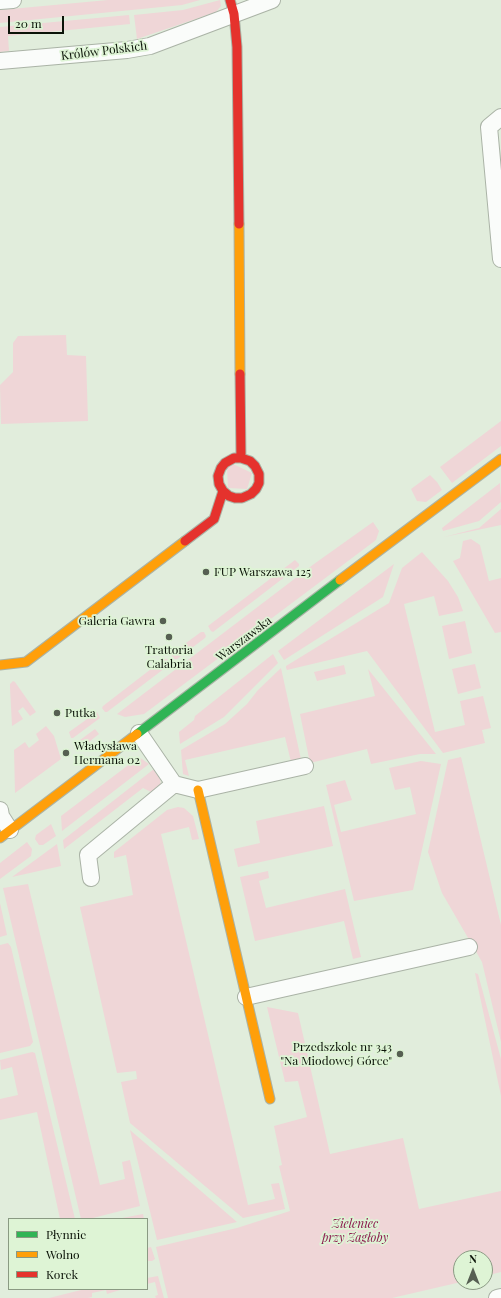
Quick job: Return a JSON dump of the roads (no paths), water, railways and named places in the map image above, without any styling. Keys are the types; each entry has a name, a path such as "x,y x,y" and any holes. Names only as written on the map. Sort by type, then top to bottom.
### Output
{"street":[{"path":"0,1 13,0"},
{"name":"Królów Polskich","path":"0,61 127,50 150,46 232,7 272,0"},
{"path":"232,7 237,47 241,458"},
{"path":"501,117 489,127 501,259"},
{"path":"234,458 241,458 250,461 255,466 259,474 259,483 251,494 242,498 229,496 223,491 219,484 218,476 225,463 234,458"},
{"name":"Warszawska","path":"5,834 501,459"},
{"path":"0,665 26,662 214,519 223,491"},
{"path":"139,733 174,784 198,790 305,766"},
{"path":"91,878 88,855 174,784"},
{"path":"198,790 270,1099"},
{"path":"0,810 5,834"},
{"path":"246,997 368,971 469,947"},
{"path":"497,1298 501,1297"}],"place":[{"name":"FUP Warszawa 125","path":"206,572"},
{"name":"Galeria Gawra","path":"163,621"},
{"name":"Trattoria Calabria","path":"169,637"},
{"name":"Putka","path":"57,713"},
{"name":"Władysława Hermana 02","path":"66,753"},
{"name":"Przedszkole nr 343 \"Na Miodowej Górce\"","path":"400,1054"}],"park label":[{"name":"Zieleniec przy Zagłoby","path":"355,1231"}]}
